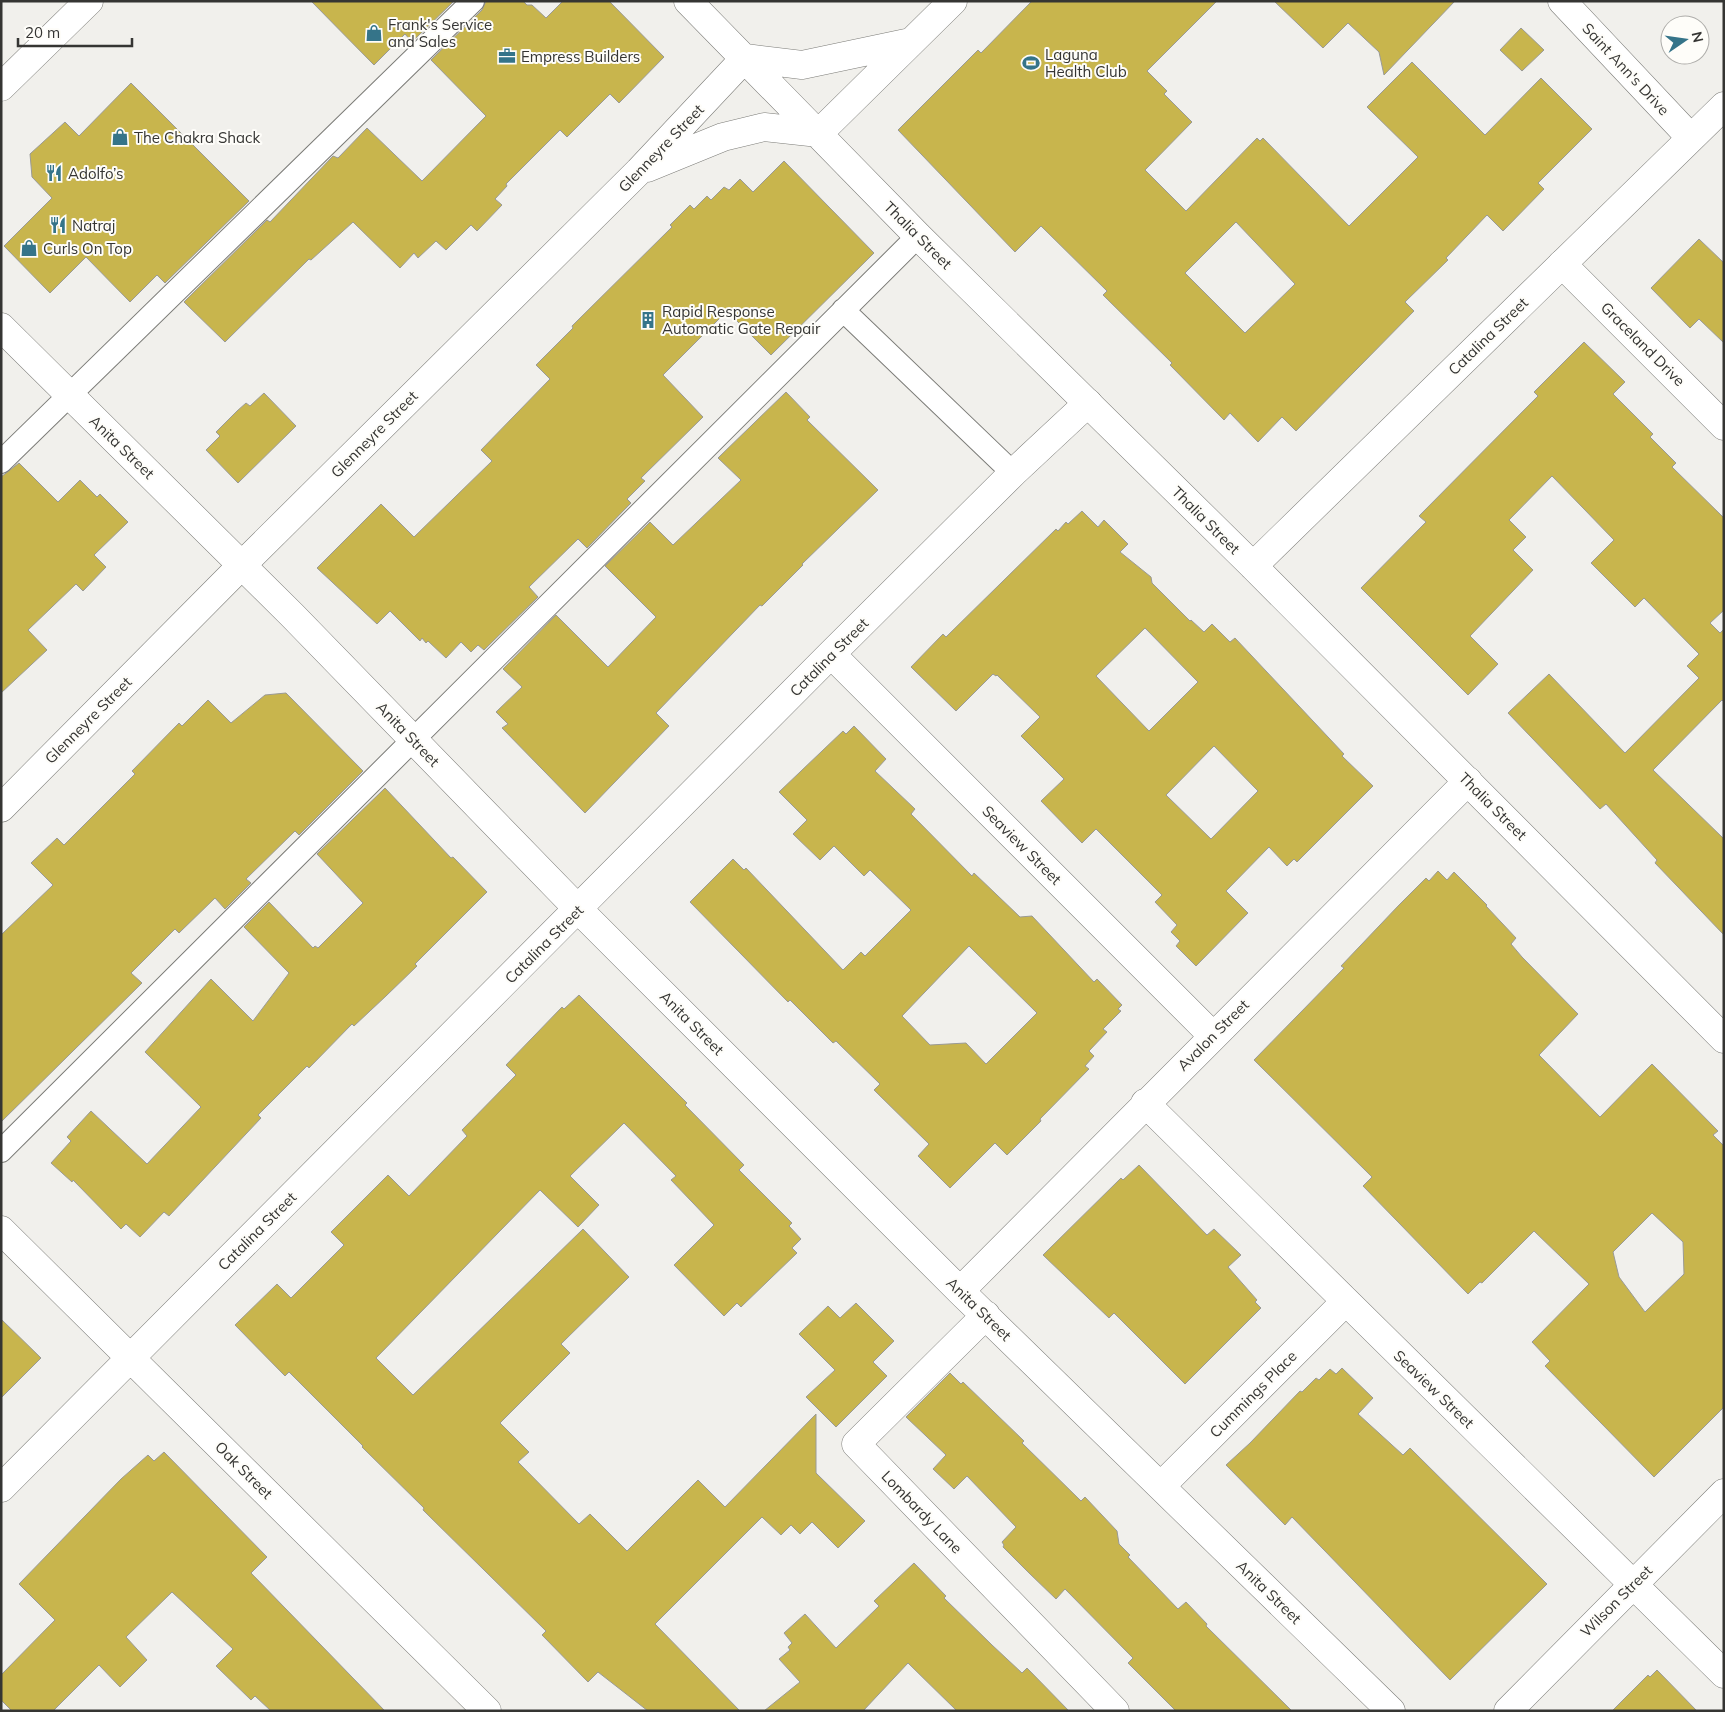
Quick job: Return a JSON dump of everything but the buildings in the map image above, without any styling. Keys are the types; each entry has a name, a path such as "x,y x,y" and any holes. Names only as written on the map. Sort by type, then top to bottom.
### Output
{"main road":[{"path":"1,86 89,1"},
{"name":"Thalia Street","path":"688,1 918,236 1253,566 1724,1039"},
{"path":"639,171 724,137 764,127 819,133 860,90 953,1"},
{"name":"Saint Ann's Drive","path":"1562,1 1690,137"},
{"path":"745,58 802,65 911,42"},
{"name":"Glenneyre Street","path":"1,808 242,565 639,171 745,58"},
{"name":"Catalina Street","path":"1253,566 1690,137 1724,106"},
{"name":"Graceland Drive","path":"1562,264 1724,426"},
{"name":"Anita Street","path":"1,327 242,565 578,909 960,1291 1391,1711"},
{"name":"Catalina Street","path":"1,1488 831,654 1013,473 1088,403"},
{"name":"Seaview Street","path":"831,654 1213,1036"},
{"name":"Avalon Street","path":"960,1291 1145,1103 1468,781"},
{"name":"Seaview Street","path":"1145,1103 1724,1674"},
{"name":"Oak Street","path":"1,1230 488,1711"},
{"name":"Cummings Place","path":"1161,1486 1345,1302"},
{"name":"Lombardy Lane","path":"986,1315 856,1444 1115,1711"},
{"name":"Wilson Street","path":"1508,1711 1724,1493"}],"lane":[{"path":"1,462 68,394 473,1"},
{"path":"1,1150 918,236"},
{"path":"843,310 1013,473"}],"place":[{"name":"Frank's Service and Sales","path":"374,33"},
{"name":"Empress Builders","path":"507,56"},
{"name":"Laguna Health Club","path":"1031,63"},
{"name":"The Chakra Shack","path":"120,137"},
{"name":"Adolfo’s","path":"54,173"},
{"name":"Natraj","path":"58,225"},
{"name":"Curls On Top","path":"29,248"},
{"name":"Rapid Response Automatic Gate Repair","path":"648,320"}]}
